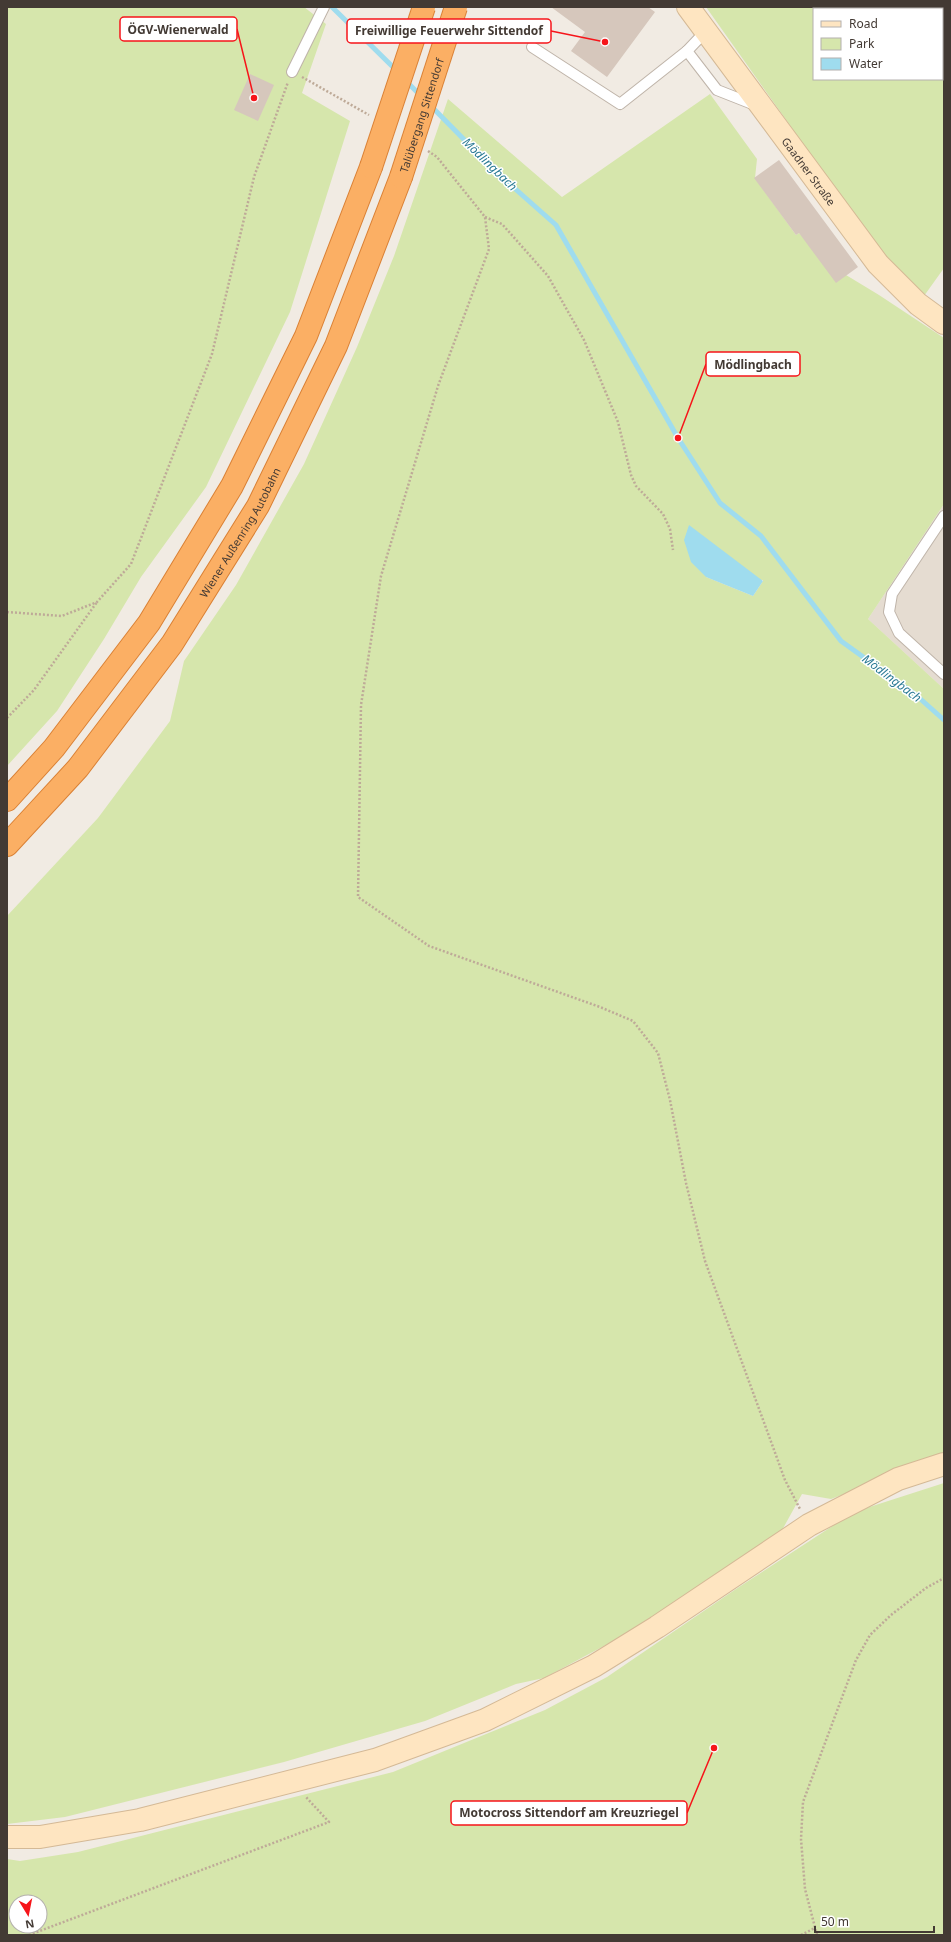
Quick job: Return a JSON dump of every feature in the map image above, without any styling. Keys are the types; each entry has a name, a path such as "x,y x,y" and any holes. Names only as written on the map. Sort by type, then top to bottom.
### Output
{"highway":[{"path":"7,800 54,748 149,623 232,486 306,336 371,167 424,7"},
{"name":"Talübergang Sittendorf","path":"401,177 456,7"},
{"name":"Wiener Außenring Autobahn","path":"7,845 78,768 172,644 258,506 336,346 401,177"}],"main road":[{"name":"Gaadner Straße","path":"688,7 878,264 918,304 944,323"},
{"path":"7,1837 40,1837 140,1820 375,1760 485,1720 601,1662 657,1627 809,1525 898,1479 944,1464"}],"lane":[{"path":"292,72 323,10"},
{"path":"532,46 620,104 686,51 706,31"},
{"path":"686,51 717,90 762,108"},
{"path":"944,516 892,594 889,612 900,633 944,674"}],"path":[{"path":"7,718 34,690 98,602 130,564 212,354 254,177 292,72 374,118"},
{"path":"424,149 437,157 485,217 502,224 548,276 584,340 618,422 631,475 636,486 663,514 670,529 673,550"},
{"path":"485,217 490,249 438,386 381,576 361,706 358,897 429,946 600,1007 633,1021 658,1053 670,1100 686,1183 705,1261 784,1480 809,1525"},
{"path":"7,612 62,616 98,602"},
{"path":"817,1935 805,1889 801,1840 803,1802 856,1660 870,1635 891,1615 920,1592 944,1578"},
{"path":"29,1935 329,1822 292,1781"},
{"path":"801,1935 815,1928"}],"shaded area":[{"path":"944,504 944,689 868,619"}],"green space":[{"path":"7,7 304,7 326,24 302,93 350,121 290,312 206,487 141,577 104,639 57,711 7,766"},
{"path":"706,7 944,7 944,268 924,296 879,251"},
{"path":"710,94 757,159 755,178 796,235 799,233 846,275 944,338 944,504 868,619 944,689 944,1456 831,1499 802,1494 781,1532 632,1631 544,1678 516,1684 425,1721 284,1762 65,1817 7,1824 7,916 98,818 170,721 184,661 236,585 304,464 357,347 394,256 448,99 562,197","holes":["706,577 763,580 753,596"]},
{"path":"944,1483 944,1935 7,1935 7,1859 20,1861 78,1852 393,1772 545,1710 607,1677 736,1589 854,1512"}],"water":[{"path":"689,525 763,581 753,596 706,577 691,562 684,540"}],"building":[{"path":"551,7 648,7 655,12 607,77 571,51 585,32"},
{"path":"250,74 274,85 258,121 234,110"},
{"path":"779,160 858,267 836,283 799,233 796,235 754,178"}],"waterway":[{"name":"Mödlingbach","path":"332,7 397,71"},
{"name":"Mödlingbach","path":"405,80 421,96"},
{"name":"Mödlingbach","path":"431,106 495,171 556,225 678,438 720,503 761,536 841,641 916,695 944,720"}],"place":[{"name":"Freiwillige Feuerwehr Sittendof","path":"605,42"},
{"name":"ÖGV-Wienerwald","path":"254,98"},
{"name":"Mödlingbach","path":"678,438"},
{"name":"Motocross Sittendorf am Kreuzriegel","path":"714,1748"}]}
